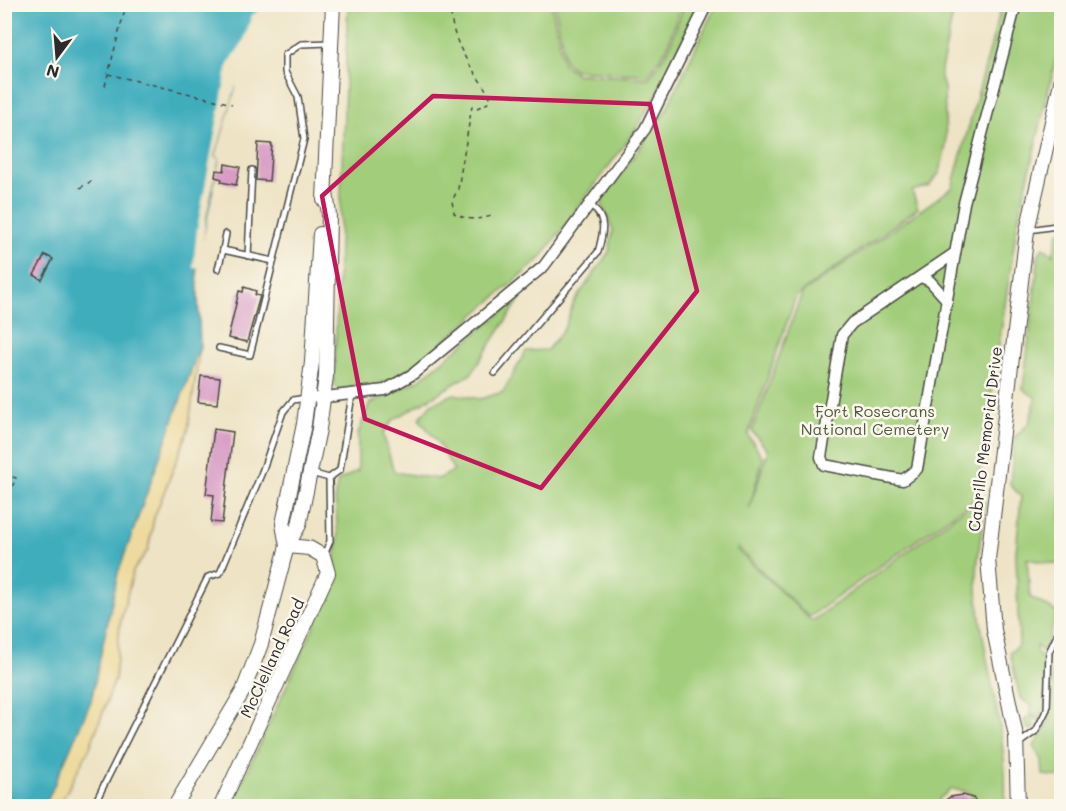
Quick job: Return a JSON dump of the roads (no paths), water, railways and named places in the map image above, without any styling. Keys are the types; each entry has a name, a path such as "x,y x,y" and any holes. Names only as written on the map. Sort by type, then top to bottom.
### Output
{"street":[{"path":"175,807 243,691 261,644 287,546 299,525 311,474 323,398 329,339 326,192 333,4"},
{"path":"308,398 385,390 413,374 544,266 645,129 708,4"},
{"path":"956,253 852,324 842,335 820,457 824,465 903,480 916,469 956,253 964,203 1017,4"},
{"name":"Cabrillo Memorial Drive","path":"1018,807 1016,745 994,630 988,558 1027,231 1062,78"},
{"path":"287,546 283,524 308,398 321,214 326,192"},
{"path":"919,278 930,281 947,300"},
{"path":"287,546 309,548 323,556"},
{"name":"McClelland Road","path":"221,807 320,594 328,573 323,556"}],"lane":[{"path":"219,348 250,355 304,139 298,97 285,72 285,55 301,44 331,43"},
{"path":"248,256 252,170"},
{"path":"495,373 598,252 604,230 600,213 590,204"},
{"path":"1027,231 1056,226 1062,222"},
{"path":"218,270 226,234"},
{"path":"223,250 273,261"},
{"path":"311,474 329,478 340,470 352,395"},
{"path":"96,801 208,577 220,573 262,472 283,412 293,400 308,398"},
{"path":"323,556 330,541 329,478"},
{"path":"1016,745 1036,731 1047,708 1049,652 1062,625"}],"water":[{"path":"5,5 273,5 256,19 232,72 235,89 215,157 219,158 197,267 200,346 118,573 91,701 45,806 5,806"}],"park label":[{"name":"Fort Rosecrans National Cemetery","path":"875,420"}]}
